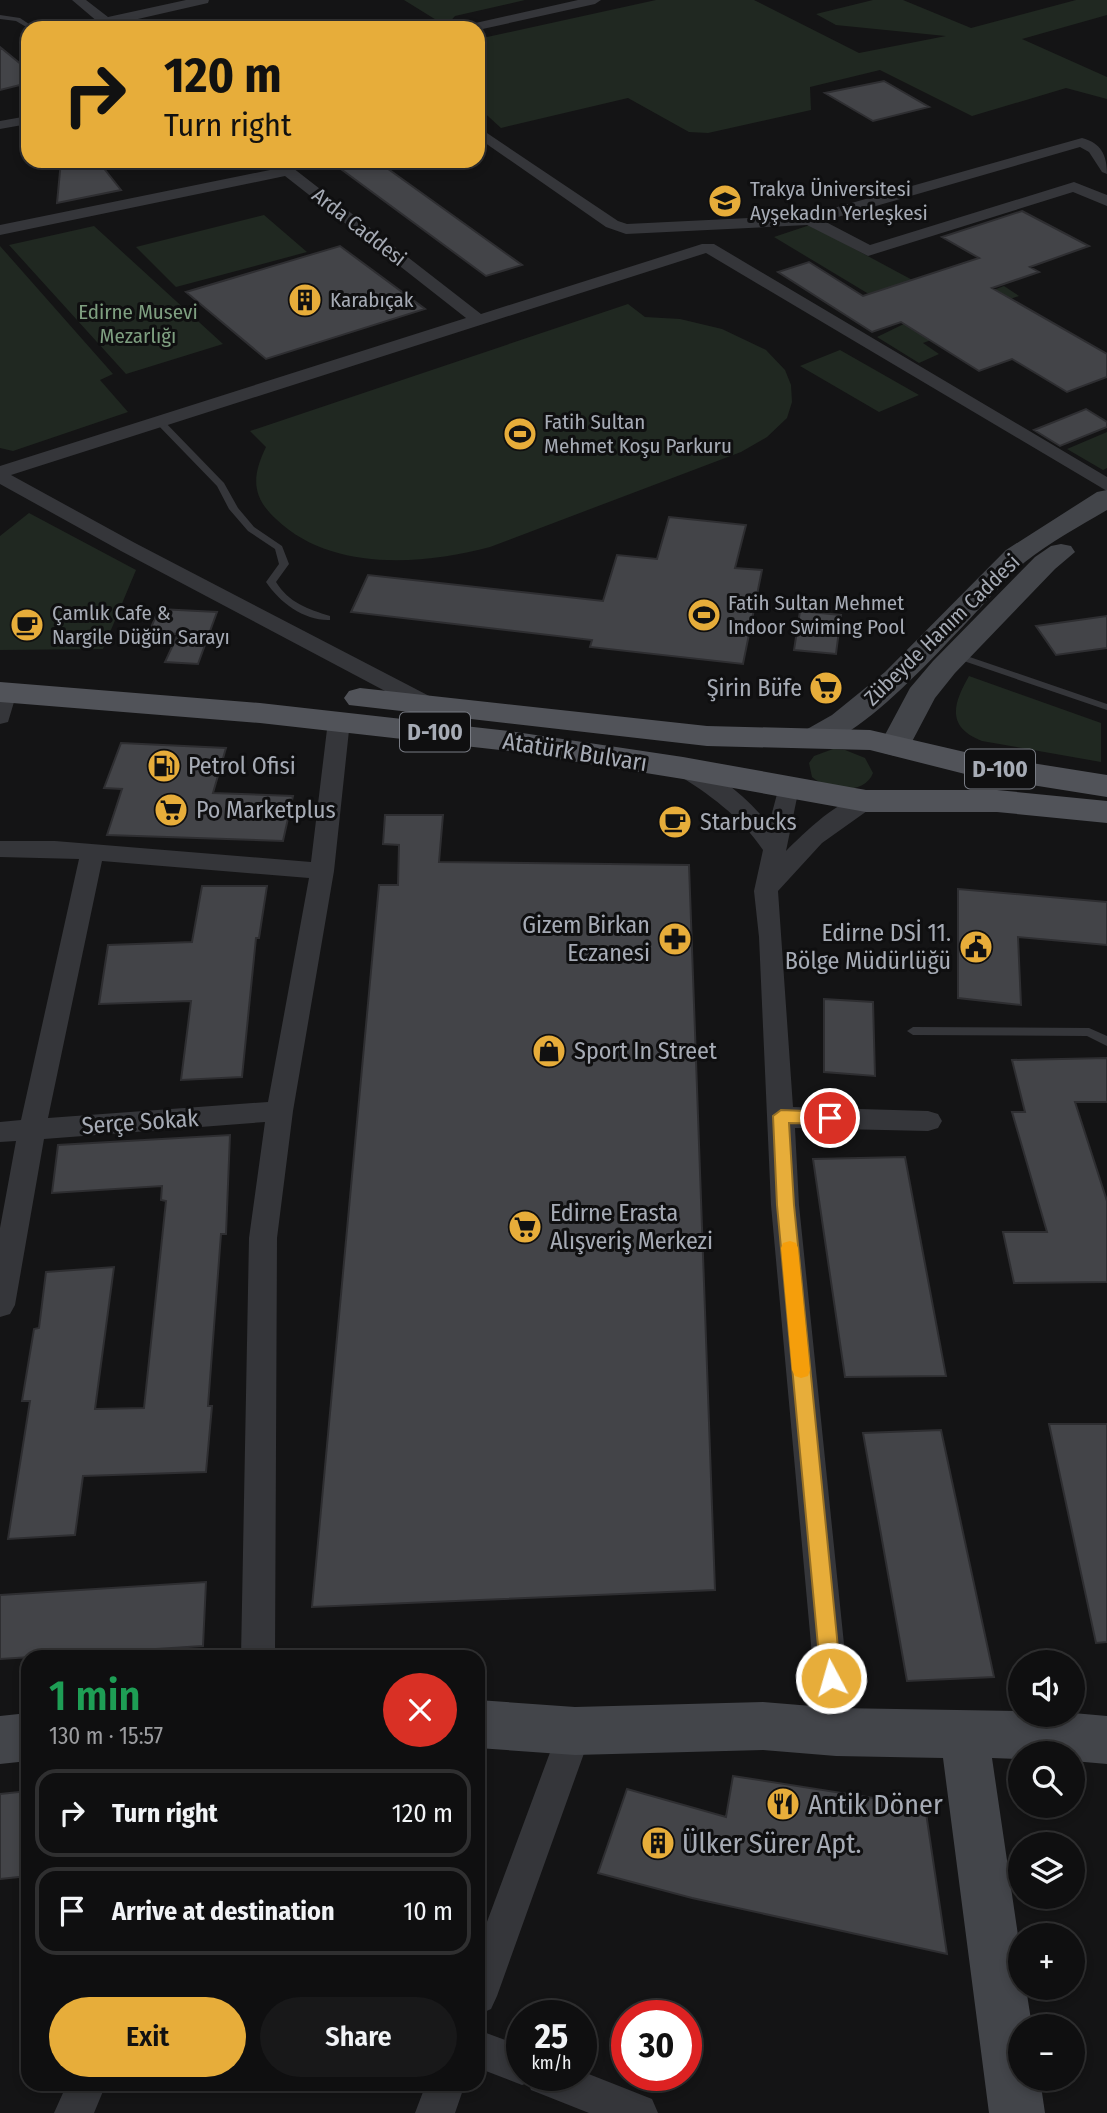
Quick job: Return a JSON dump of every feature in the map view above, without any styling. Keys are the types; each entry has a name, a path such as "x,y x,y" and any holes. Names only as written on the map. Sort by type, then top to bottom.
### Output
{"main road":[{"name":"Zübeyde Hanım Caddesi","path":"813,739 842,724 876,698 948,621 1017,556 1107,498"},
{"name":"Zübeyde Hanım Caddesi","path":"895,746 921,695 955,655 1045,563 1107,521"},
{"name":"Atatürk Bulvarı","path":"2,694 168,684 427,704 707,736 763,740 851,738 970,764 1107,786"},
{"name":"Atatürk Bulvarı","path":"2,694 339,721 509,741 683,768 866,801 997,802 1107,813"},
{"path":"788,788 785,767 789,752 813,739"},
{"path":"866,801 895,784 902,766 899,750 895,746"},
{"path":"485,1725 575,1731 763,1726 836,1732 1042,1735 1107,1740"},
{"path":"964,1735 1017,2113"},
{"path":"0,1740 21,1738"}],"street":[{"path":"78,0 104,21"},
{"path":"124,21 203,0"},
{"path":"485,25 594,0"},
{"path":"0,125 21,121"},
{"path":"485,136 612,224 626,229 810,220 1082,142 1094,149 1107,169"},
{"path":"0,230 271,168"},
{"name":"Arda Caddesi","path":"283,168 477,318"},
{"path":"810,220 868,251 1074,187 1107,201"},
{"path":"0,474 477,318 708,247 1107,485"},
{"path":"0,474 128,547 427,704"},
{"path":"258,1650 263,1238 280,1111 321,871 339,721"},
{"path":"683,768 715,786 742,807 761,827 774,849"},
{"path":"788,788 766,891 771,937 785,1205 836,1732"},
{"path":"766,891 790,859 815,833 838,816 866,801"},
{"path":"0,849 92,852 321,871"},
{"path":"0,1305 4,1255 92,852"},
{"name":"Serçe Sokak","path":"0,1132 280,1111"},
{"path":"781,1116 928,1121"},
{"path":"485,1977 575,1731"},
{"path":"485,2052 506,2060"},
{"path":"74,2113 84,2091"},
{"path":"435,2113 443,2091"},
{"path":"583,2091 638,2113"}],"lane":[{"path":"0,17 21,21"},
{"path":"159,421 222,485 234,509 251,528 279,548 284,564 271,582 279,597 327,618"},
{"path":"955,655 1107,707"},
{"path":"913,1031 1089,1032 1107,1042"}],"green space":[{"path":"404,0 525,0 455,16 450,21 438,21"},
{"path":"656,0 754,0 859,53 946,36 836,25 816,14 873,0 903,0 971,28 1076,0 1107,0 1107,15 1022,39 1107,77 1107,99 1066,88 972,116 880,70 810,87 811,110 708,133 689,132 628,98 501,128 485,113 485,37"},
{"path":"264,215 307,252 176,287 136,247"},
{"path":"810,225 957,304 1004,286 1019,296 962,316 972,325 923,343 939,354 919,363 877,337 912,320 774,237"},
{"name":"Edirne Musevi Mezarlığı","path":"94,226 223,344 126,374 9,245"},
{"path":"0,246 113,374 100,380 128,412 13,451 0,448"},
{"name":"Fatih Sultan Mehmet Koşu Parkuru","path":"628,304 645,317 680,319 722,329 766,350 785,370 791,385 792,402 787,418 767,437 741,452 490,547 436,558 378,560 323,548 298,536 276,519 262,502 256,476 266,447 250,431"},
{"path":"840,350 919,395 879,412 800,366"},
{"path":"1107,432 1107,468 1103,470 1067,449"},
{"path":"29,513 136,570 103,649 0,650 0,536"},
{"path":"969,676 1101,723 1101,762 982,741 970,735 958,722 956,714 959,696"},
{"path":"833,749 845,750 865,758 873,773 868,780 862,785 845,789 827,786 812,777 809,763 814,756"}],"building":[{"path":"0,47 21,64 21,85 0,90"},
{"path":"884,81 929,107 873,121 825,93"},
{"path":"60,168 104,168 121,190 57,203"},
{"path":"339,168 387,168 522,265 486,276"},
{"path":"1022,211 1089,246 1030,267 1039,272 992,288 1107,354 1107,377 1067,392 1012,359 979,371 901,322 872,332 778,272 809,262 863,296 979,258 942,237"},
{"name":"Karabıçak","path":"340,246 425,309 266,359 186,292"},
{"path":"1086,409 1107,422 1107,427 1060,446 1034,430"},
{"path":"669,517 746,525 735,568 762,570 743,664 590,647 592,640 351,612 368,575 603,601 617,555 657,559"},
{"path":"159,609 217,612 198,664 165,662 178,634 149,632"},
{"path":"800,611 841,615 836,654 794,650"},
{"path":"1107,616 1107,648 1056,655 1036,626"},
{"path":"121,743 226,748 213,793 293,796 283,841 107,835 122,789 104,788"},
{"name":"Edirne Erasta Alışveriş Merkezi","path":"385,815 443,815 439,862 689,865 715,1590 312,1607 379,885 398,885 399,845 383,844"},
{"path":"202,886 267,886 259,938 256,938 242,1077 181,1080 191,1001 99,1004 108,945 192,942"},
{"name":"Edirne DSİ 11. Bölge Müdürlüğü","path":"958,889 1107,902 1107,945 1018,937 1021,1005 958,998"},
{"path":"824,999 873,1002 875,1076 824,1072"},
{"path":"1107,1058 1107,1102 1075,1102 1107,1201 1107,1282 1014,1283 1003,1232 1047,1232 1012,1112 1025,1112 1012,1060"},
{"path":"230,1135 226,1234 221,1234 208,1406 212,1406 206,1472 83,1476 75,1535 8,1539 30,1401 22,1401 34,1329 39,1328 46,1272 114,1267 95,1409 144,1408 166,1201 161,1200 162,1186 52,1193 58,1145"},
{"path":"905,1157 946,1376 845,1377 813,1159"},
{"path":"1049,1424 1107,1424 1107,1642 1096,1643"},
{"path":"941,1430 994,1677 907,1681 863,1433"},
{"path":"206,1582 203,1646 141,1650 21,1650 21,1658 0,1659 0,1595"},
{"path":"733,1776 925,1806 947,1954 692,1898 598,1873 627,1789 726,1817"},
{"path":"21,1792 21,1877 0,1879 0,1794"}],"slow traffic":[{"path":"790,1248 801,1370"}],"place":[{"name":"Trakya Üniversitesi Ayşekadın Yerleşkesi","path":"725,201"},
{"name":"Karabıçak","path":"305,300"},
{"name":"Fatih Sultan Mehmet Koşu Parkuru","path":"520,434"},
{"name":"Fatih Sultan Mehmet Indoor Swiming Pool","path":"704,615"},
{"name":"Çamlık Cafe & Nargile Düğün Sarayı","path":"27,625"},
{"name":"Şirin Büfe","path":"826,688"},
{"name":"Petrol Ofisi","path":"164,766"},
{"name":"Po Marketplus","path":"171,810"},
{"name":"Starbucks","path":"675,822"},
{"name":"Gizem Birkan Eczanesi","path":"675,939"},
{"name":"Edirne DSİ 11. Bölge Müdürlüğü","path":"976,947"},
{"name":"Sport In Street","path":"549,1051"},
{"name":"Edirne Erasta Alışveriş Merkezi","path":"525,1227"},
{"name":"Antik Döner","path":"783,1804"},
{"name":"Ülker Sürer Apt.","path":"658,1843"}],"route":[{"path":"830,1118 781,1116 785,1205 831,1678"}]}
